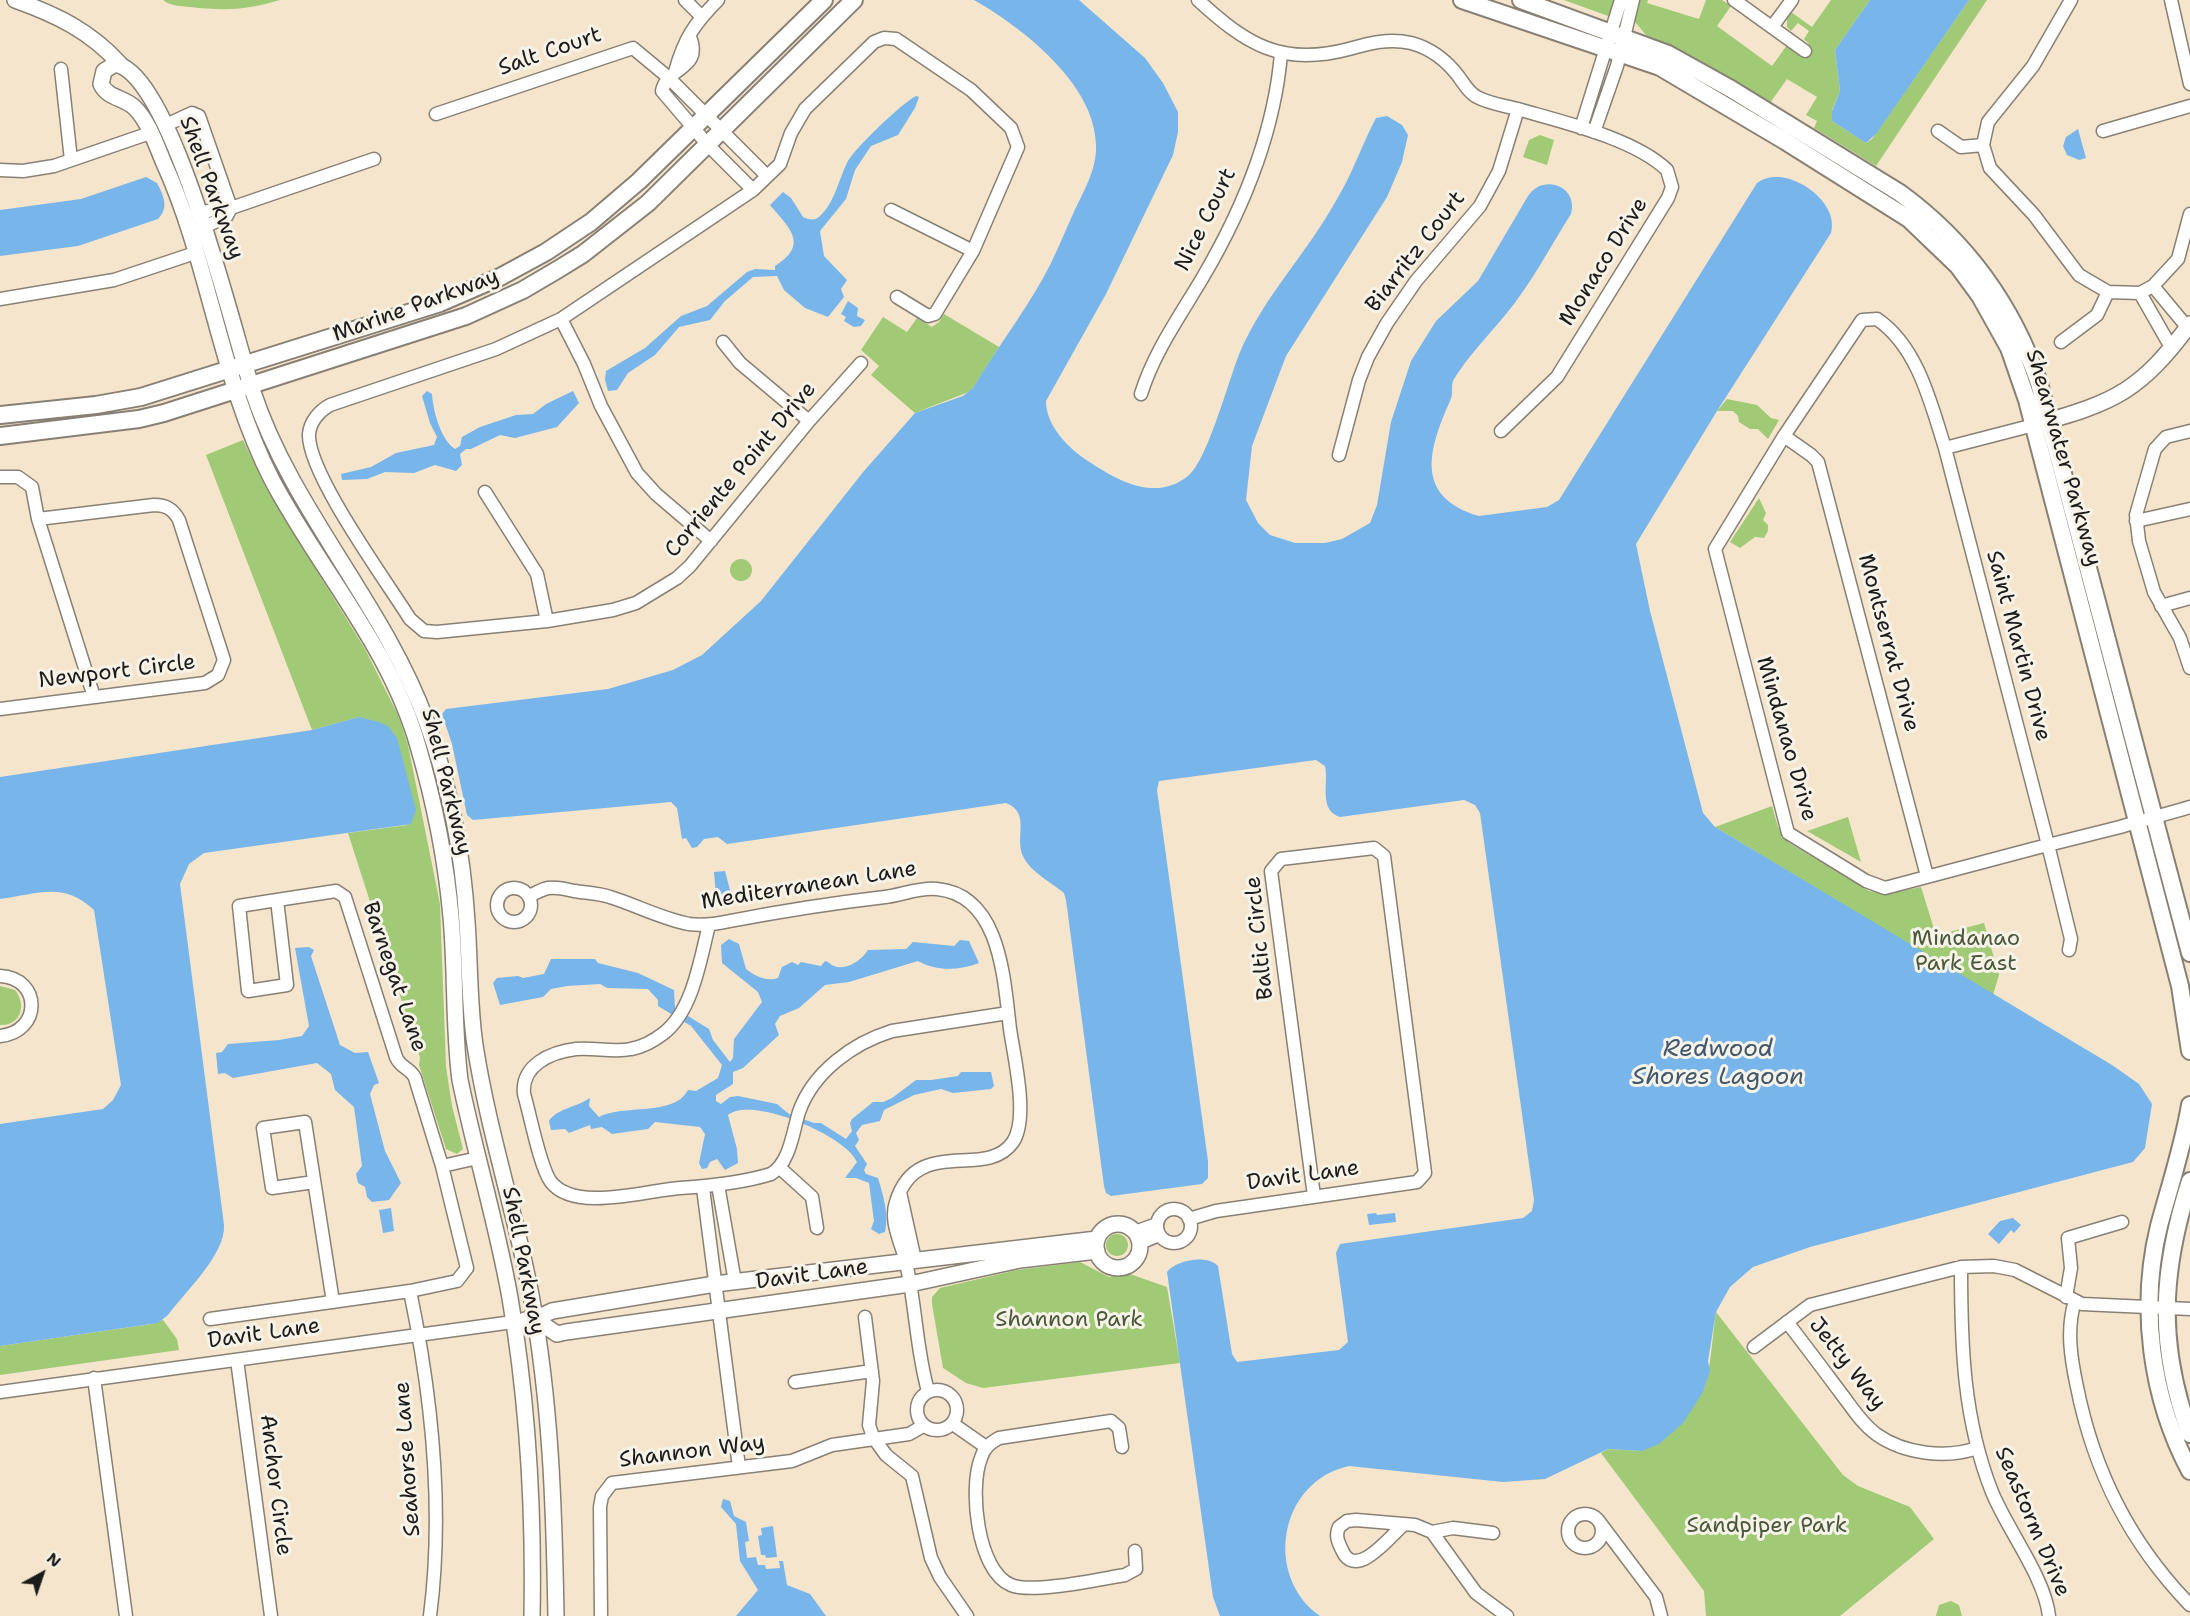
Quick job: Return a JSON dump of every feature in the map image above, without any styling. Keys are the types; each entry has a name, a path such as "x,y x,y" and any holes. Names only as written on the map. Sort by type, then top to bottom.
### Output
{"main road":[{"name":"Marine Parkway","path":"0,415 96,405 141,397 440,303 524,265 591,222 639,181 824,0"},
{"name":"Marine Parkway","path":"0,436 139,419 243,390 466,316 523,290 583,254 636,213 854,0"},
{"name":"Shearwater Parkway","path":"1462,0 1617,42"},
{"name":"Shearwater Parkway","path":"1521,0 1617,42 1681,78 1894,209 1939,246 1969,281 1995,321 2042,423 2146,820 2180,986 2190,1051"},
{"name":"Shearwater Parkway","path":"2146,820 2190,953"},
{"path":"2190,1105 2177,1168 2159,1227 2152,1273 2165,1327 2175,1389 2190,1434"},
{"path":"2190,1181 2178,1216 2152,1344 2161,1402 2190,1472"}],"street":[{"path":"15,0 81,28 120,64"},
{"path":"685,0 701,16"},
{"path":"718,0 693,26 672,75 662,91 708,145 753,190"},
{"name":"Monaco Drive","path":"1198,0 1240,36 1266,50 1281,54 1336,52 1376,41 1410,43 1440,58 1477,97 1594,132 1662,165 1672,180 1670,192 1557,376 1501,431"},
{"path":"1594,132 1617,42 1622,0"},
{"path":"1581,128 1633,0"},
{"path":"1734,0 1805,51"},
{"path":"1772,27 1792,0"},
{"path":"2071,0 2033,66 1992,116 1985,132 1983,145 1991,170 2034,215 2079,275 2108,292 2140,293 2154,286 2178,258 2190,214"},
{"path":"2171,0 2190,84"},
{"name":"Corriente Point Drive","path":"861,363 677,578 636,603 589,615 547,621 437,632 424,631 416,625 323,481 312,452 309,434 315,418 330,405 496,349 561,319 753,190 780,164 791,132 805,109 874,42 884,38 896,39 977,95 1004,121 1017,139 1018,153 974,251 933,315 928,316 897,297"},
{"name":"Salt Court","path":"436,114 628,48 640,51 656,69 672,75 706,115"},
{"name":"Nice Court","path":"1141,394 1149,366 1221,246 1254,174 1274,101 1281,54"},
{"name":"Shell Parkway","path":"237,368 195,253 176,193 150,134 135,108 110,95 102,87 100,81 104,71 111,65 120,64 135,76 166,125 201,220 243,390 273,480 375,647 396,687 418,745 447,882 454,963 456,1052 460,1080 501,1255 513,1322 530,1470 533,1540 532,1616"},
{"path":"60,69 71,160"},
{"path":"2103,131 2190,106"},
{"name":"Biarritz Court","path":"1339,455 1359,380 1368,357 1387,322 1416,281 1480,206 1499,171 1518,109"},
{"path":"166,125 192,113 199,116 230,206 226,217 201,220"},
{"path":"706,115 767,176"},
{"path":"1938,131 1961,147 1983,145"},
{"path":"0,170 30,171 150,134"},
{"path":"230,206 374,159"},
{"path":"891,210 974,251"},
{"path":"0,299 114,280 195,253"},
{"path":"1945,448 2042,423 2115,398 2142,379 2172,349 2189,326 2154,286"},
{"path":"2061,342 2097,315 2108,292"},
{"path":"2140,293 2172,349"},
{"name":"Saint Martin Drive","path":"1868,318 1877,319 1884,324 1910,357 1929,397 1945,448 2048,845 2071,939 2069,951"},
{"name":"Mindanao Drive","path":"1868,318 1855,327 1784,436 1715,549 1786,827 1794,839 1885,888 2190,807"},
{"path":"561,319 584,364 601,406 637,473 656,494 711,541"},
{"path":"723,342 740,363 809,421"},
{"name":"Shell Parkway","path":"243,390 292,482 393,645 427,722 444,782 463,884 474,1038 482,1088 512,1206 535,1319 553,1470 556,1616"},
{"path":"2190,431 2166,437 2155,449 2139,499 2136,521 2154,592 2180,638 2190,668"},
{"name":"Montserrat Drive","path":"1784,436 1818,462 1927,876"},
{"path":"0,477 18,477 32,487 38,519 94,697"},
{"path":"485,492 537,574 547,621"},
{"name":"Newport Circle","path":"0,709 206,683 218,675 223,656 179,520 174,511 165,506 154,506 38,519"},
{"path":"2136,521 2189,514"},
{"path":"2161,606 2190,598"},
{"name":"Baltic Circle","path":"1314,1196 1271,871 1281,859 1371,848 1377,848 1384,856 1425,1152 1426,1168 1423,1177"},
{"name":"Mediterranean Lane","path":"529,896 548,888 578,891 607,896 688,924 709,925 815,905 896,896 926,889 951,891 970,903 990,929 999,960 1019,1101 1019,1124 1015,1138 1002,1153 925,1166 909,1178 900,1192 910,1261"},
{"name":"Barnegat Lane","path":"210,1319 410,1291 457,1281 467,1268 442,1166 414,1073 400,1065 396,1057 345,897 336,891 277,900 239,906 248,991 287,986 277,900"},
{"path":"709,925 685,1006 676,1020 652,1041 631,1049 577,1049 546,1059 529,1069 524,1081 524,1094 547,1175 561,1190 575,1195 615,1198 680,1188 704,1188 764,1177 780,1168 800,1109 824,1073 853,1048 874,1036 892,1031 1008,1013"},
{"path":"0,976 8,976 24,986 32,1003 27,1022 20,1030 0,1036"},
{"path":"314,1182 272,1188 263,1128 305,1122 333,1302"},
{"path":"442,1166 478,1158"},
{"path":"780,1168 812,1197 817,1228"},
{"name":"Davit Lane","path":"1189,1219 1216,1211 1417,1182 1423,1177"},
{"path":"718,1185 735,1282"},
{"path":"704,1188 739,1467"},
{"path":"1171,1209 1182,1211 1189,1219 1191,1230 1184,1239 1168,1242 1158,1230 1161,1214 1171,1209"},
{"path":"2122,1222 2068,1238 2071,1268 2071,1359 2092,1446 2109,1491 2126,1525 2151,1561 2190,1605"},
{"path":"1111,1225 1124,1225 1138,1238 1137,1257 1126,1266 1119,1267 1105,1263 1097,1245 1100,1233 1111,1225"},
{"path":"1138,1238 1158,1230"},
{"name":"Davit Lane","path":"535,1319 557,1334 909,1284 1097,1245"},
{"name":"Davit Lane","path":"0,1392 535,1319 552,1311 716,1284 910,1261 1097,1245"},
{"path":"910,1261 909,1284 920,1364 928,1391"},
{"path":"1754,1347 1813,1304 1961,1267 1994,1266 2015,1270 2070,1299 2094,1306 2190,1309"},
{"name":"Seastorm Drive","path":"1961,1267 1960,1321 1964,1373 1977,1448 2002,1515 2044,1594 2049,1616"},
{"path":"410,1291 419,1335"},
{"path":"865,1317 873,1381 869,1425 873,1437 886,1455 912,1476 931,1558 940,1577 967,1616"},
{"name":"Jetty Way","path":"1787,1322 1853,1408 1878,1435 1895,1443 1937,1454 1959,1454 1977,1448"},
{"name":"Seahorse Lane","path":"419,1335 435,1477 436,1530 430,1616"},
{"name":"Anchor Circle","path":"237,1360 271,1616"},
{"path":"795,1382 872,1371"},
{"path":"94,1378 126,1616"},
{"path":"923,1426 916,1414 918,1401 928,1391 942,1390 953,1398 957,1411 953,1424 986,1447"},
{"path":"1122,1447 1119,1428 1111,1421 1006,1435 986,1447 977,1472 978,1517 990,1565 1005,1582 1025,1589 1125,1575 1136,1569 1135,1551"},
{"name":"Shannon Way","path":"601,1616 600,1507 607,1488 617,1481 792,1461 832,1445 873,1437 909,1434 923,1426 934,1431 945,1430 953,1424"},
{"path":"1403,1525 1365,1559 1355,1563 1348,1561 1344,1556 1337,1537 1339,1527 1351,1520 1416,1525 1432,1532 1476,1593 1507,1616"},
{"path":"1598,1520 1658,1600 1661,1616"},
{"path":"1432,1532 1453,1528 1494,1533"}],"green space":[{"path":"163,0 280,0 246,8 225,9 179,6"},
{"path":"1564,0 1617,0 1608,16"},
{"path":"1636,0 1648,0 1647,3 1699,19 1706,0 1722,0 1731,6 1717,26 1772,66 1787,45 1801,56 1809,44 1804,39 1809,31 1798,23 1791,31 1787,27 1787,19 1791,12 1812,27 1831,0 1870,0 1835,50 1840,91 1832,110 1832,121 1866,143 1872,139 1969,0 1987,0 1876,166 1814,128 1817,121 1806,115 1817,97 1787,79 1770,103 1711,67 1646,35 1635,22"},
{"path":"1540,135 1554,140 1547,165 1523,157 1529,140"},
{"path":"944,314 999,347 971,391 915,413 871,375 879,366 861,350 883,317 907,332 917,318 932,327"},
{"path":"1727,399 1757,405 1771,418 1779,420 1768,439 1758,429 1750,429 1739,422 1738,416 1733,411 1717,411"},
{"path":"243,440 266,488 365,649 399,717 408,745 440,904 446,1067 452,1106 463,1149 457,1154 446,1149 419,1065 420,1058 348,833 407,825 359,717 312,730 206,455"},
{"path":"1759,498 1766,513 1763,520 1768,525 1768,531 1764,538 1755,537 1740,548 1730,542"},
{"path":"741,559 749,562 752,570 749,578 741,581 733,578 730,570 733,562"},
{"name":"Mindanao Park East","path":"1772,806 1778,827 1789,843 1869,891 1887,894 1921,887 1935,932 1941,934 1984,923 1999,975 1993,995 1715,827"},
{"path":"1848,817 1861,862 1807,831"},
{"path":"0,986 15,990 21,1002 21,1008 20,1014 13,1022 0,1025"},
{"path":"1117,1234 1125,1237 1128,1245 1125,1253 1117,1256 1109,1253 1106,1245 1109,1237"},
{"name":"Shannon Park","path":"1080,1262 1109,1277 1130,1274 1167,1287 1180,1363 983,1388 966,1383 943,1368 932,1304 932,1297 940,1288 1017,1270"},
{"name":"Sandpiper Park","path":"1716,1312 1843,1475 1858,1486 1910,1507 1934,1539 1840,1616 1706,1616 1704,1591 1601,1453 1608,1449 1642,1451 1699,1397 1708,1376"},
{"path":"163,1320 177,1339 179,1350 0,1375 0,1346 152,1324"},
{"path":"1951,1601 1959,1605 1962,1616 1936,1616 1939,1605"}],"water":[{"name":"Redwood Shores Lagoon","path":"974,0 1079,0 1145,58 1163,83 1178,112 1178,132 1173,155 1106,294 1046,401 1054,428 1073,450 1112,475 1137,486 1150,488 1175,484 1188,476 1195,468 1210,438 1240,352 1250,332 1343,189 1376,118 1387,116 1402,125 1408,135 1402,162 1387,197 1286,356 1252,446 1246,500 1258,523 1270,535 1295,543 1325,543 1342,539 1370,523 1377,505 1391,422 1411,361 1436,321 1478,281 1534,189 1550,184 1565,190 1572,204 1571,214 1524,290 1454,379 1451,398 1436,436 1433,453 1432,469 1435,484 1444,497 1458,508 1479,516 1547,507 1559,500 1757,183 1769,178 1782,177 1808,188 1819,198 1828,209 1832,221 1831,233 1717,411 1636,544 1650,611 1703,813 1715,827 2112,1065 2139,1084 2152,1104 2145,1148 2133,1162 1810,1247 1753,1267 1730,1287 1716,1312 1708,1361 1710,1371 1703,1392 1683,1423 1659,1444 1642,1451 1608,1449 1545,1479 1503,1482 1349,1466 1325,1475 1307,1490 1294,1510 1287,1532 1286,1555 1291,1578 1302,1599 1320,1616 1220,1616 1213,1597 1167,1272 1177,1264 1199,1259 1213,1262 1218,1266 1232,1354 1237,1362 1339,1350 1348,1342 1336,1253 1340,1244 1523,1218 1532,1211 1534,1200 1480,813 1475,805 1464,800 1340,817 1329,808 1325,766 1316,760 1159,781 1157,790 1208,1161 1208,1178 1202,1184 1111,1196 1106,1193 1104,1186 1066,900 1064,893 1037,873 1024,858 1020,843 1020,820 1014,807 1006,803 727,844 718,837 704,839 697,847 692,848 686,838 682,839 677,808 671,802 473,820 467,815 452,744 442,714 446,709 608,689 673,670 702,655 761,601 864,471 915,413 963,396 973,388 1034,294 1050,264 1089,181 1096,154 1092,122 1070,80 1034,42"},
{"path":"1870,0 1969,0 1876,134 1866,143 1832,121 1832,111 1840,91 1835,50"},
{"path":"916,96 919,97 915,108 898,135 871,146 855,170 846,199 820,231 824,256 847,280 841,289 844,297 828,317 805,308 784,290 777,276 753,277 725,301 710,320 679,327 655,355 628,373 617,390 608,391 605,380 606,371 645,348 681,316 707,306 747,272 755,269 775,270 775,266 792,250 794,243 793,236 784,221 770,205 783,192 791,198 803,217 818,218 829,204 851,157 890,117"},
{"path":"2078,129 2086,158 2079,160 2067,155 2063,146 2066,137"},
{"path":"146,177 157,183 163,197 163,211 158,219 78,246 0,256 0,210 81,199"},
{"path":"848,301 858,308 857,316 865,320 861,326 854,327 844,321 846,317 841,314"},
{"path":"427,391 432,394 442,432 455,449 460,446 462,437 480,427 516,415 533,414 546,404 573,391 579,403 557,427 515,438 500,435 471,449 466,449 460,454 462,465 456,471 435,465 414,473 385,472 367,479 342,480 341,474 371,467 396,453 434,445 437,437 422,396"},
{"path":"359,717 388,726 397,738 416,810 411,824 204,853 189,864 180,884 224,1225 223,1236 212,1260 168,1315 158,1323 0,1346 0,1124 103,1109 113,1100 121,1085 94,910 72,895 61,892 0,899 0,777 312,730"},
{"path":"725,871 731,894 716,895 714,872"},
{"path":"729,939 739,944 746,969 765,979 778,978 782,967 792,962 798,965 801,962 821,966 825,961 834,966 844,967 858,961 868,950 906,949 913,942 954,946 960,940 969,941 979,963 971,966 955,969 939,968 918,961 849,982 825,985 799,1008 780,1016 775,1024 779,1035 743,1068 733,1072 733,1084 716,1095 716,1101 721,1104 730,1097 738,1096 777,1104 789,1114 814,1123 821,1123 846,1139 852,1131 850,1123 852,1119 873,1102 883,1102 892,1098 916,1080 958,1076 961,1072 991,1072 994,1086 991,1089 953,1093 941,1089 914,1095 884,1110 880,1121 862,1125 856,1133 859,1140 855,1146 867,1164 864,1170 866,1174 878,1178 880,1184 886,1211 885,1232 879,1234 871,1229 874,1221 869,1183 856,1178 845,1178 857,1162 850,1152 818,1130 776,1114 740,1110 728,1115 737,1149 738,1163 725,1170 717,1159 710,1162 707,1168 702,1169 699,1163 705,1134 700,1127 655,1122 648,1129 612,1134 602,1127 591,1129 590,1125 569,1133 565,1129 551,1130 549,1121 552,1117 590,1098 589,1106 599,1117 609,1113 672,1104 688,1090 696,1091 718,1078 722,1065 691,1026 658,1006 658,1000 648,989 607,988 600,984 567,986 551,989 543,997 500,1005 493,983 497,978 518,976 523,978 544,974 551,959 595,959 598,963 638,973 674,990 675,1008 709,1029 713,1040 730,1062 733,1058 734,1039 762,1002 758,992 722,963 721,945"},
{"path":"309,947 314,950 311,956 340,1045 355,1053 368,1052 379,1083 374,1085 370,1094 385,1151 401,1183 389,1200 372,1202 367,1197 365,1187 358,1183 356,1174 362,1166 354,1107 335,1090 331,1074 317,1063 233,1078 225,1073 218,1074 216,1053 222,1052 228,1044 302,1036 309,1026 295,948"},
{"path":"391,1208 394,1231 383,1233 379,1210"},
{"path":"1376,1213 1377,1215 1395,1213 1396,1222 1369,1225 1367,1214"},
{"path":"2013,1218 2021,1225 2014,1233 2011,1230 1999,1244 1988,1234 2000,1221"},
{"path":"723,1499 730,1501 734,1516 746,1522 749,1541 745,1542 747,1558 756,1557 758,1565 765,1565 766,1569 780,1568 779,1561 783,1561 787,1585 810,1594 826,1616 736,1616 758,1590 740,1561 736,1524 721,1507"},
{"path":"773,1526 777,1557 766,1558 765,1555 761,1555 758,1536 762,1535 761,1528"}]}
